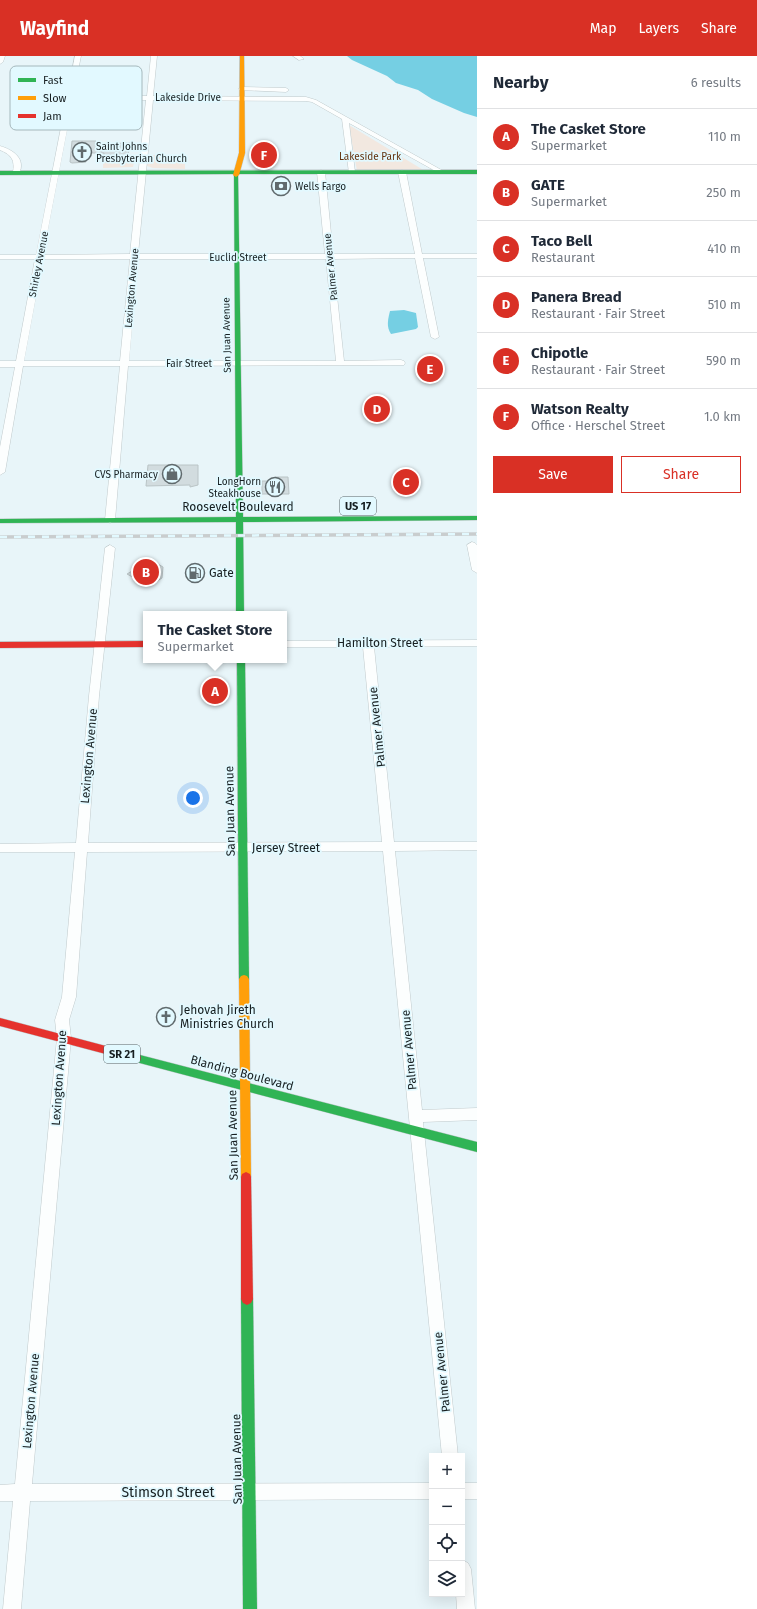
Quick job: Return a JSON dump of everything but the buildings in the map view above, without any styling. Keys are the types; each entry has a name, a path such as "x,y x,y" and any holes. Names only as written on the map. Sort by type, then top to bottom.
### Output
{"main road":[{"name":"San Juan Avenue","path":"240,611 239,519 242,507 236,257 236,183 242,153 242,56"},
{"path":"0,172 477,172"},
{"name":"Roosevelt Boulevard","path":"227,507 242,507"},
{"path":"362,518 386,513 434,512 443,510"},
{"name":"Roosevelt Boulevard","path":"0,521 477,518"},
{"path":"0,645 143,644"},
{"name":"San Juan Avenue","path":"241,663 250,1609"},
{"name":"Blanding Boulevard","path":"0,1022 245,1087 416,1124 477,1147"}],"street":[{"path":"0,62 2,56"},
{"name":"Shirley Avenue","path":"76,66 78,56"},
{"name":"Lexington Avenue","path":"110,520 141,173 154,56"},
{"name":"Lakeside Drive","path":"142,97 242,93 306,99 441,172"},
{"path":"345,120 351,172"},
{"name":"Shirley Avenue","path":"0,472 63,130"},
{"path":"0,148 12,153 17,158 19,163 17,173"},
{"name":"Palmer Avenue","path":"321,172 340,363"},
{"path":"402,172 435,337"},
{"name":"Euclid Street","path":"0,258 477,256"},
{"name":"Fair Street","path":"0,364 401,363"},
{"path":"472,545 477,570"},
{"name":"Lexington Avenue","path":"12,1609 64,1038 62,1020 69,997 94,696 110,548"},
{"name":"Palmer Avenue","path":"368,643 450,1453"},
{"name":"Hamilton Street","path":"287,644 477,643"},
{"name":"Jersey Street","path":"0,848 81,849 477,846"},
{"path":"416,1124 477,1114"},
{"name":"Stimson Street","path":"0,1493 429,1491"},
{"path":"465,1491 477,1491"},
{"path":"465,1597 466,1609"}],"green space":[{"name":"Lakeside Park","path":"349,125 425,171 357,171"},
{"path":"149,155 185,155 185,169 153,168 147,166"},
{"path":"103,162 134,162 133,167 103,168"}],"water":[{"path":"347,56 477,56 477,117 432,99 418,90 396,83 387,76 352,60"},
{"path":"404,310 416,313 418,327 416,329 391,334 388,326 390,311"}],"railway":[{"path":"0,537 477,534"}],"traffic: fast":[{"path":"0,173 477,172"},
{"path":"236,175 240,611"},
{"path":"0,521 477,518"},
{"path":"241,663 244,979"},
{"path":"136,1058 477,1147"},
{"path":"247,1299 250,1609"}],"traffic: slow":[{"path":"236,175 242,153 242,56"},
{"path":"244,979 246,1177"}],"traffic: jam":[{"path":"0,645 143,644"},
{"path":"0,1022 136,1058"},
{"path":"246,1177 247,1299"}],"place":[{"name":"Saint Johns Presbyterian Church","path":"82,152"},
{"name":"Watson Realty","path":"264,155"},
{"name":"Wells Fargo","path":"281,186"},
{"name":"Chipotle","path":"430,369"},
{"name":"Panera Bread","path":"377,409"},
{"name":"CVS Pharmacy","path":"172,474"},
{"name":"Taco Bell","path":"406,482"},
{"name":"LongHorn Steakhouse","path":"275,487"},
{"name":"GATE","path":"146,572"},
{"name":"Gate","path":"195,573"},
{"name":"The Casket Store","path":"215,691"},
{"name":"Jehovah Jireth Ministries Church","path":"166,1017"}]}
